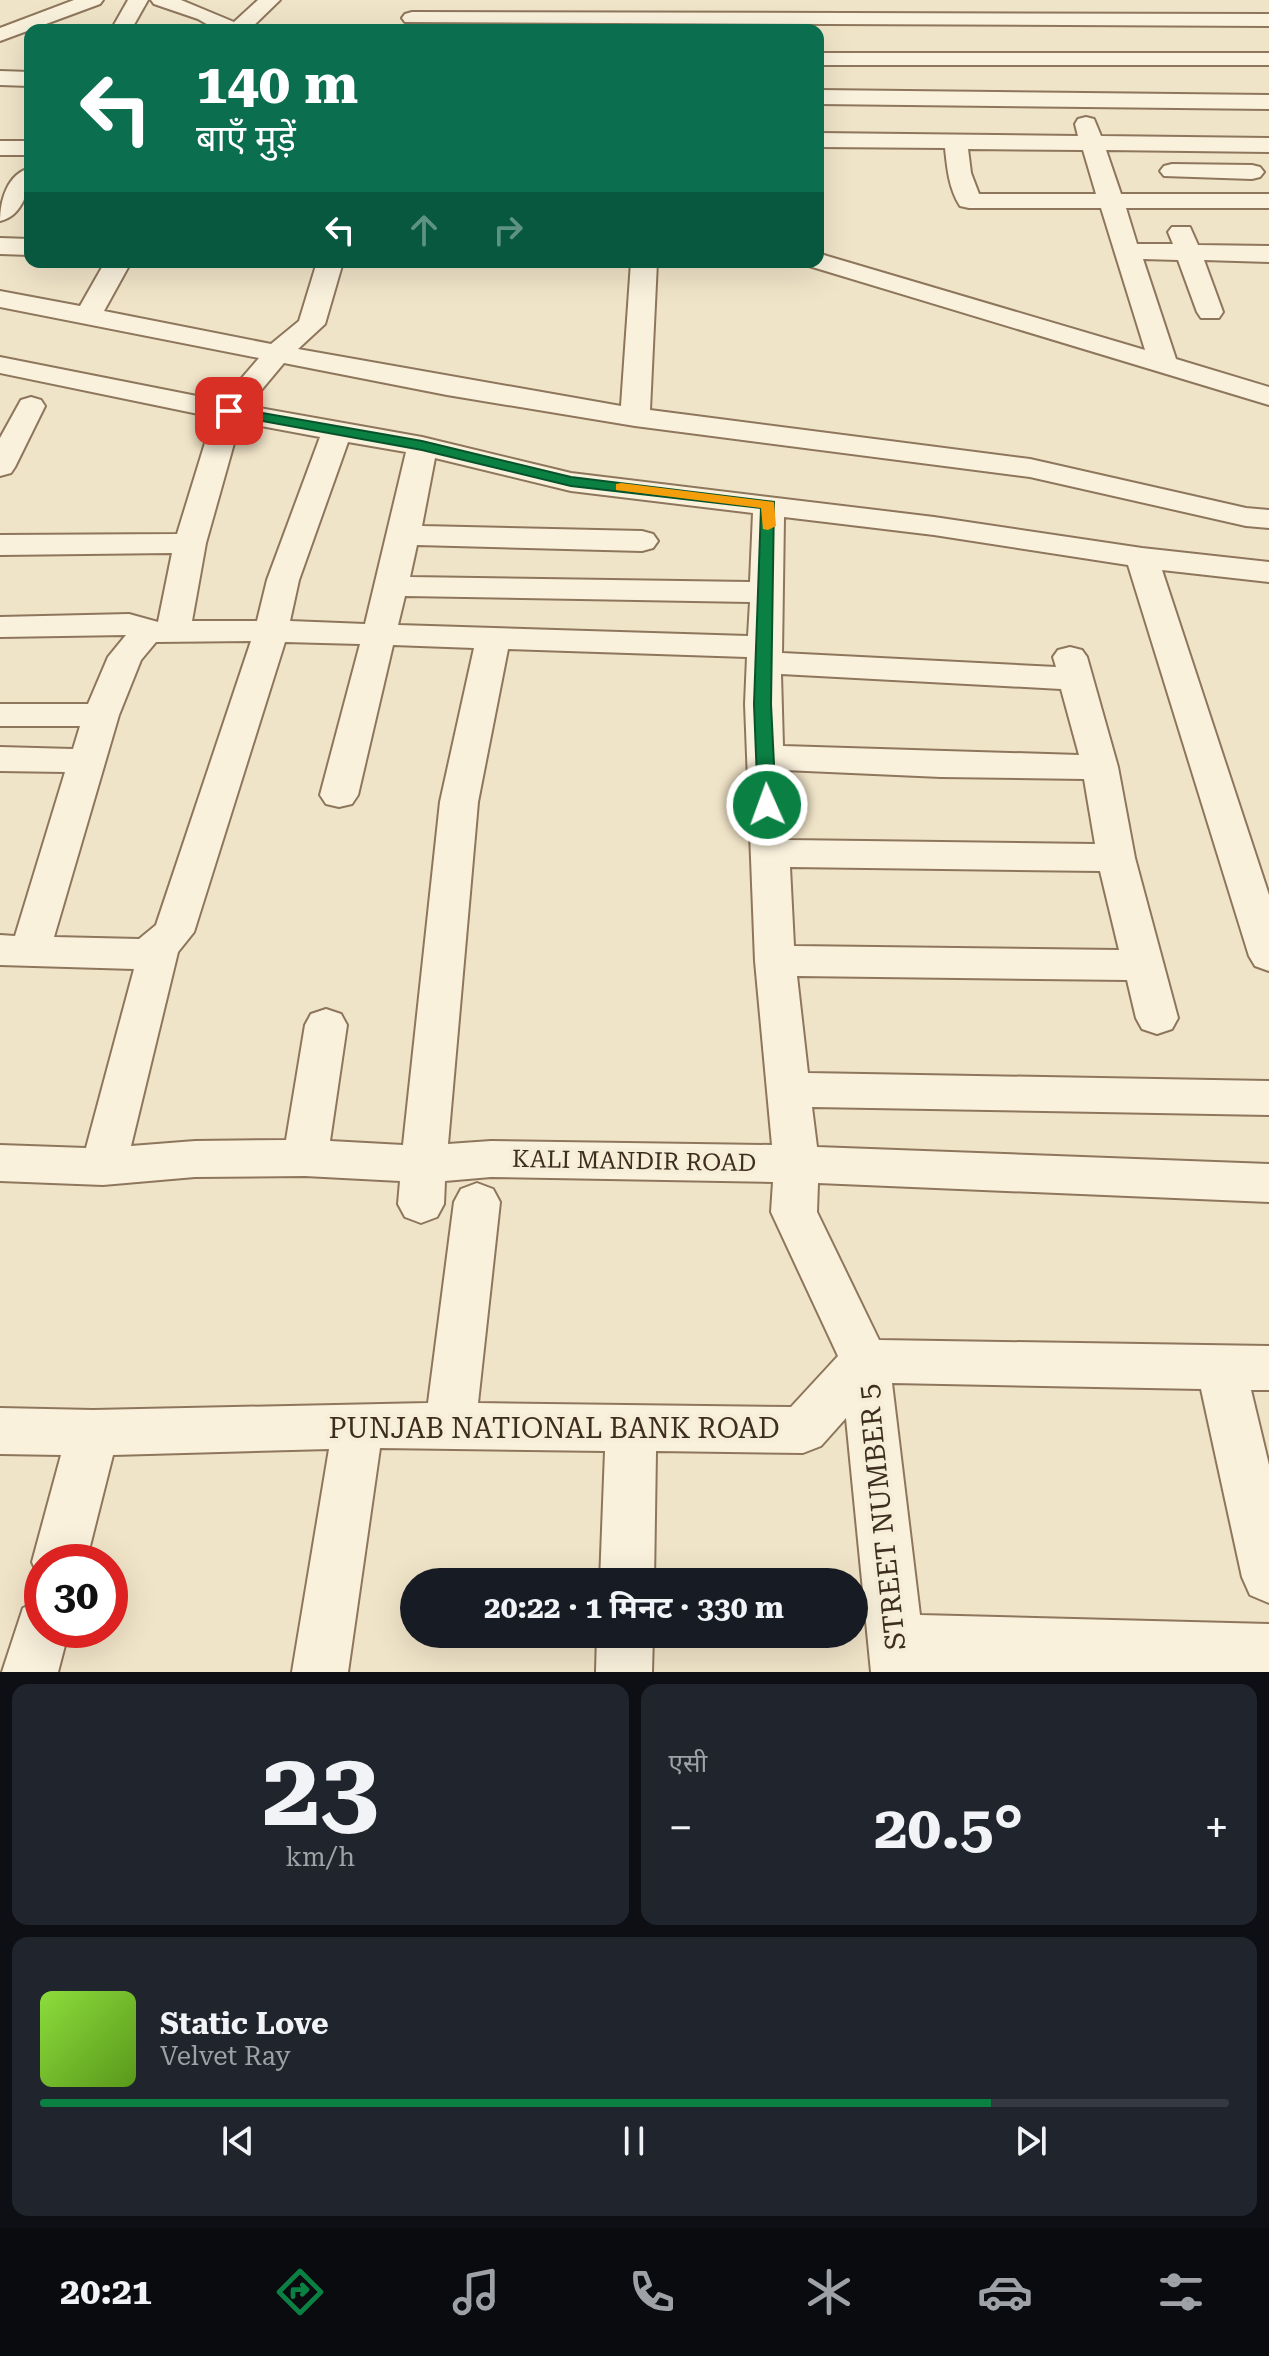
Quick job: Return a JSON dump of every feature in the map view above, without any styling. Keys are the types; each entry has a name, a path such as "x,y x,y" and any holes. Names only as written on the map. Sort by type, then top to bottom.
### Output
{"street":[{"path":"31,24 93,0"},
{"path":"124,24 138,0"},
{"path":"242,24 270,0"},
{"path":"1261,0 1269,17"},
{"path":"167,24 171,2 221,24"},
{"path":"824,97 939,98 1063,58 1128,9 1204,9 1269,17"},
{"path":"413,16 765,16 822,24"},
{"path":"824,24 1063,58 1266,122"},
{"path":"0,35 24,27"},
{"path":"0,65 24,29"},
{"path":"824,37 1269,79"},
{"path":"824,76 1063,58 1269,38"},
{"path":"1063,58 1164,365"},
{"path":"824,59 1269,59"},
{"path":"0,78 24,79"},
{"path":"1238,78 1266,122"},
{"path":"939,98 945,117 956,133 959,173 969,201 1269,201"},
{"path":"0,99 24,99"},
{"path":"824,140 956,133 1093,145 1266,122"},
{"path":"0,148 24,148"},
{"path":"1102,170 1252,172"},
{"path":"0,214 24,183"},
{"path":"1168,200 1210,312"},
{"path":"0,246 24,247"},
{"path":"1128,251 1269,254"},
{"path":"824,263 1269,396"},
{"path":"88,315 115,268"},
{"path":"328,268 311,324 278,352 229,411 160,631 125,657 15,950 142,954 159,947 174,932 271,631 283,580 337,432"},
{"path":"635,417 644,268"},
{"path":"0,299 447,386 635,417 1030,468 1246,517 1269,519"},
{"path":"4,370 422,446 571,482 769,505 1142,558 1269,572"},
{"path":"0,467 31,406"},
{"path":"339,795 404,535 422,446"},
{"name":"STREET NUMBER 5","path":"769,505 764,655 765,757 775,961 796,1164 794,1212 865,1361 898,1657"},
{"path":"404,535 642,541"},
{"path":"0,545 190,543"},
{"path":"1142,558 1269,956"},
{"path":"391,586 766,592"},
{"path":"422,1184 459,802 481,637 479,587"},
{"path":"0,627 129,624 160,631 481,637 764,655 1073,668 1100,767 1116,858 1157,1018"},
{"path":"0,715 101,715"},
{"path":"765,757 941,765 1100,767"},
{"path":"0,759 86,761"},
{"path":"769,853 1116,858"},
{"path":"103,1167 148,1001 159,947"},
{"path":"775,961 1145,965"},
{"path":"305,1158 326,1025"},
{"path":"789,1090 1269,1098"},
{"name":"KALI MANDIR ROAD","path":"0,1163 103,1167 195,1159 305,1158 422,1184 491,1159 796,1164 1269,1183"},
{"path":"450,1426 477,1202"},
{"path":"865,1361 1245,1368 1269,1577"},
{"name":"PUNJAB NATIONAL BANK ROAD","path":"0,1431 93,1433 358,1425 803,1430 865,1361"},
{"path":"320,1672 358,1425"},
{"path":"627,1568 631,1429"},
{"path":"64,1544 93,1433"},
{"path":"30,1672 36,1648"},
{"path":"624,1672 625,1648"},
{"path":"898,1657 1269,1652"}],"slow traffic":[{"path":"621,487 769,505 768,526"}],"route":[{"path":"229,411 422,446 571,482 769,505 763,704 767,805"}]}
